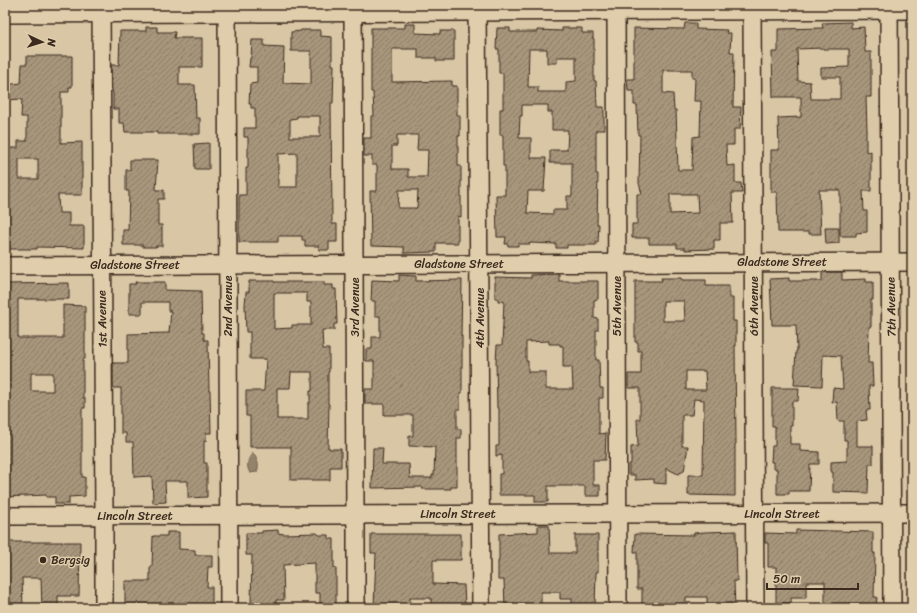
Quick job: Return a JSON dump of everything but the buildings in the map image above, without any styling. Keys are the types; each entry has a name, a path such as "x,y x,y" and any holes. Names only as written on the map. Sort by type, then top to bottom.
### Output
{"street":[{"name":"4th Avenue","path":"477,8 480,264 481,608"},
{"name":"5th Avenue","path":"616,8 618,608"},
{"name":"6th Avenue","path":"752,8 755,608"},
{"path":"5,14 101,10 227,9 889,8 912,10"},
{"name":"7th Avenue","path":"889,8 892,608"},
{"name":"2nd Avenue","path":"227,9 229,608"},
{"name":"3rd Avenue","path":"352,9 356,608"},
{"name":"1st Avenue","path":"101,10 104,608"},
{"name":"Gladstone Street","path":"5,266 912,262"},
{"name":"Lincoln Street","path":"5,516 912,513"}],"shaded area":[{"path":"253,453 258,462 258,469 257,472 250,473 248,463 249,457"}],"place":[{"name":"Bergsig","path":"43,560"}]}
